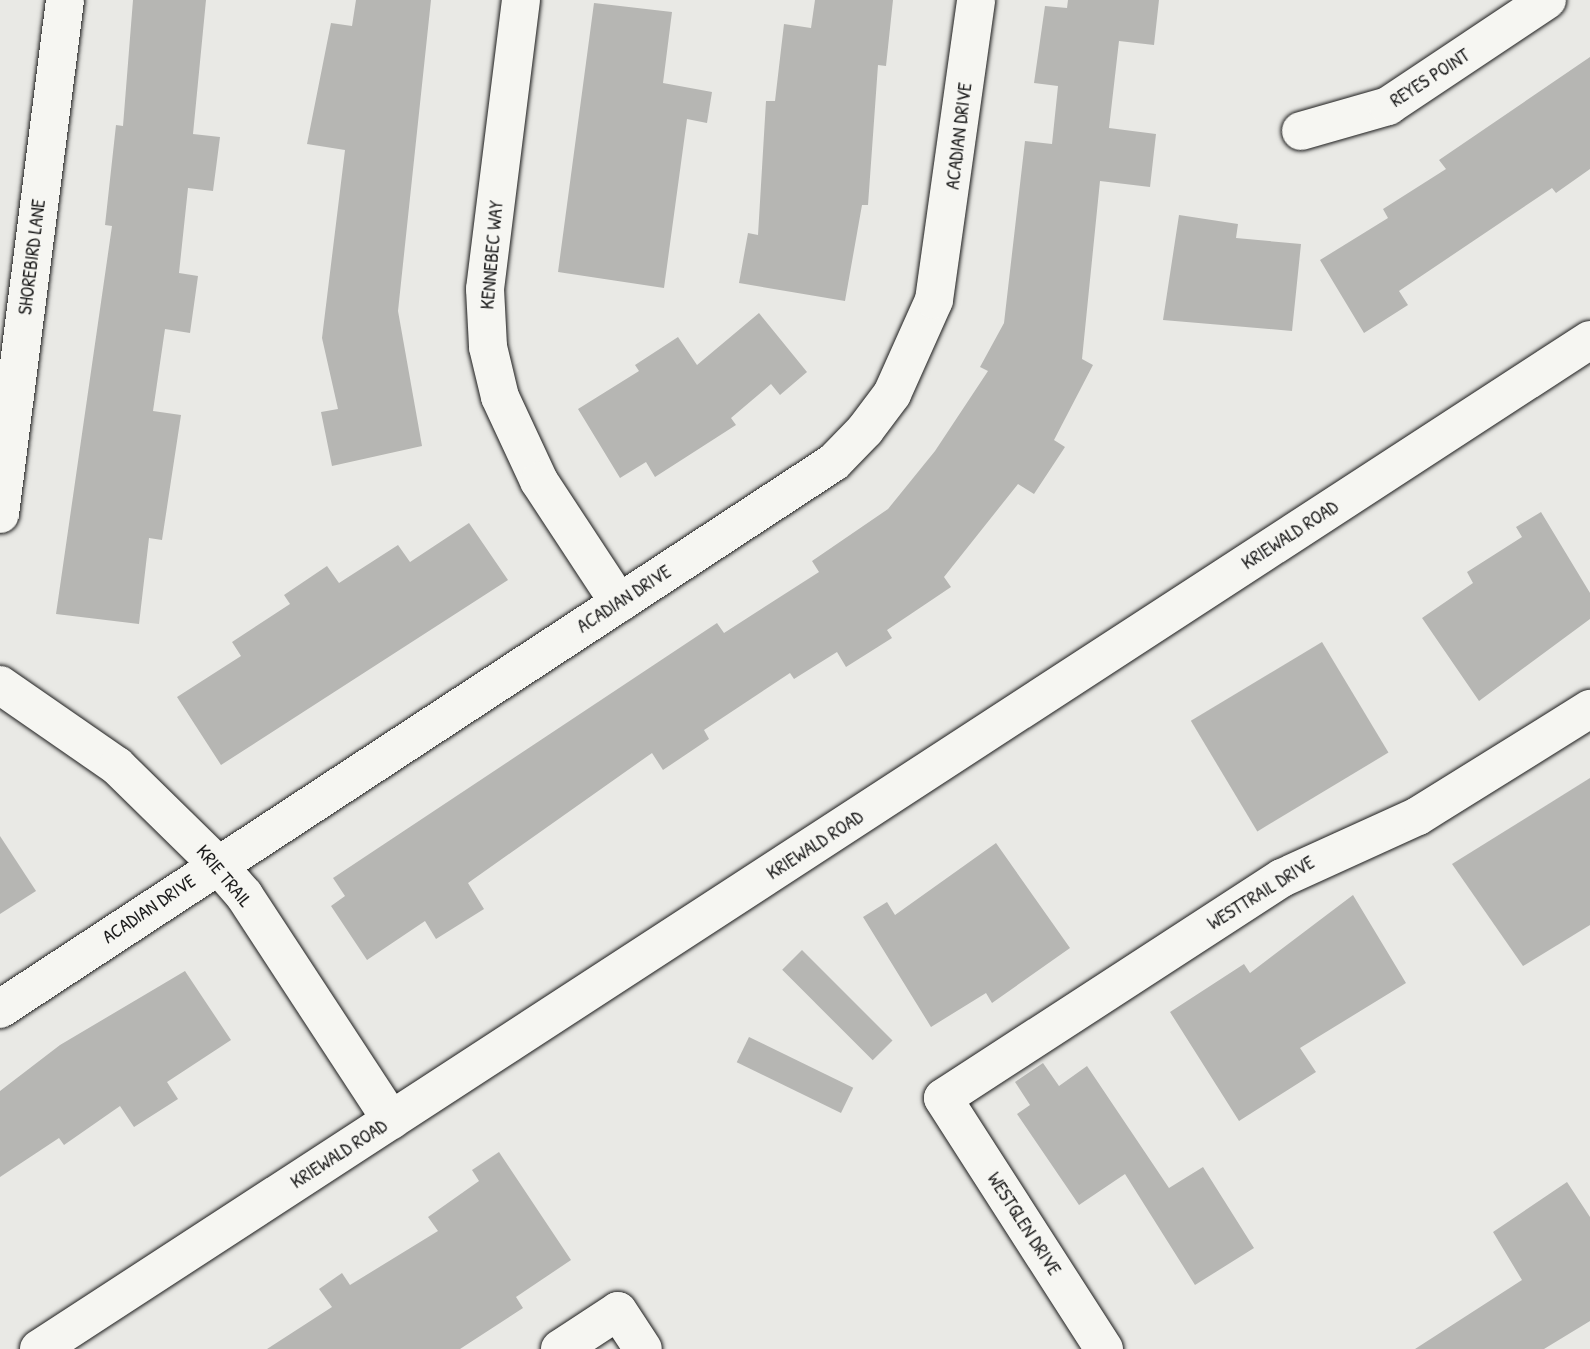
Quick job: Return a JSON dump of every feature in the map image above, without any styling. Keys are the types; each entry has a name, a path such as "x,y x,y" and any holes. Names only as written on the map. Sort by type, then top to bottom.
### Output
{"street":[{"name":"SHOREBIRD LANE","path":"0,514 65,0"},
{"name":"KENNEBEC WAY","path":"521,0 485,289 488,347 500,397 539,481 619,603"},
{"name":"ACADIAN DRIVE","path":"0,1009 217,864 834,462 892,394 934,300 976,0"},
{"name":"REYES POINT","path":"1301,131 1388,106 1547,0"},
{"name":"KRIEWALD ROAD","path":"39,1349 1590,340"},
{"name":"KRIE TRAIL","path":"0,685 117,766 217,864 244,895 391,1120"},
{"name":"WESTTRAIL DRIVE","path":"943,1098 1282,878 1418,816 1590,709"},
{"name":"WESTGLEN DRIVE","path":"943,1098 1104,1349"},
{"path":"560,1349 618,1311 643,1349"}],"building":[{"path":"133,0 206,0 193,134 220,137 213,191 188,188 179,273 198,276 190,333 165,329 153,411 181,415 162,540 149,538 139,624 56,614 112,226 105,225 116,125 123,126"},
{"path":"356,0 431,0 398,311 422,446 332,466 321,412 338,409 322,338 345,150 307,144 331,23 352,26"},
{"path":"815,0 893,0 886,66 878,65 868,205 862,205 845,301 739,283 748,233 758,235 766,101 775,101 784,24 811,28"},
{"path":"1068,0 1159,0 1154,45 1119,41 1109,128 1156,134 1150,187 1100,181 1082,359 1093,365 1054,440 1065,447 1034,494 1018,484 944,577 951,587 887,630 892,638 846,667 837,652 794,679 790,673 704,730 709,739 663,770 652,753 468,883 484,909 436,939 425,921 367,960 331,906 345,896 333,878 717,623 724,633 819,572 812,561 888,509 935,451 988,371 980,367 1004,323 1025,141 1052,144 1058,86 1034,83 1045,6 1067,8"},
{"path":"594,3 672,12 663,83 712,92 707,123 687,119 664,288 558,272"},
{"path":"1590,57 1590,169 1556,193 1552,188 1399,291 1408,305 1364,333 1320,260 1388,218 1383,209 1446,169 1439,160"},
{"path":"1179,215 1238,224 1236,238 1301,244 1292,331 1163,320"},
{"path":"759,313 807,372 780,395 771,384 731,418 736,425 655,477 646,462 620,478 578,409 639,371 635,365 678,337 697,365"},
{"path":"1541,512 1590,593 1590,619 1479,701 1422,618 1473,583 1467,572 1522,537 1516,527"},
{"path":"469,523 508,580 221,765 177,697 241,656 232,642 290,604 284,595 327,566 339,583 398,545 410,562"},
{"path":"1322,642 1388,753 1257,831 1191,721"},
{"path":"1590,778 1590,925 1523,966 1452,864"},
{"path":"0,836 36,891 0,914"},
{"path":"996,843 1070,948 992,1003 986,993 931,1027 863,917 887,902 895,915"},
{"path":"1353,895 1406,983 1300,1048 1316,1072 1239,1121 1170,1012 1244,964 1250,973"},
{"path":"802,950 893,1041 873,1060 782,970"},
{"path":"185,971 231,1040 167,1082 178,1099 134,1127 120,1106 64,1145 59,1138 0,1177 0,1091 60,1045"},
{"path":"749,1037 853,1088 841,1113 737,1062"},
{"path":"1043,1063 1059,1086 1087,1066 1169,1188 1203,1167 1254,1248 1195,1285 1125,1174 1079,1205 1017,1114 1030,1105 1015,1082"},
{"path":"499,1152 571,1260 516,1297 523,1308 460,1349 267,1349 332,1307 319,1289 342,1273 350,1285 438,1231 428,1217 479,1181 472,1170"},
{"path":"1567,1182 1590,1217 1590,1321 1544,1349 1415,1349 1522,1280 1493,1232"}]}
